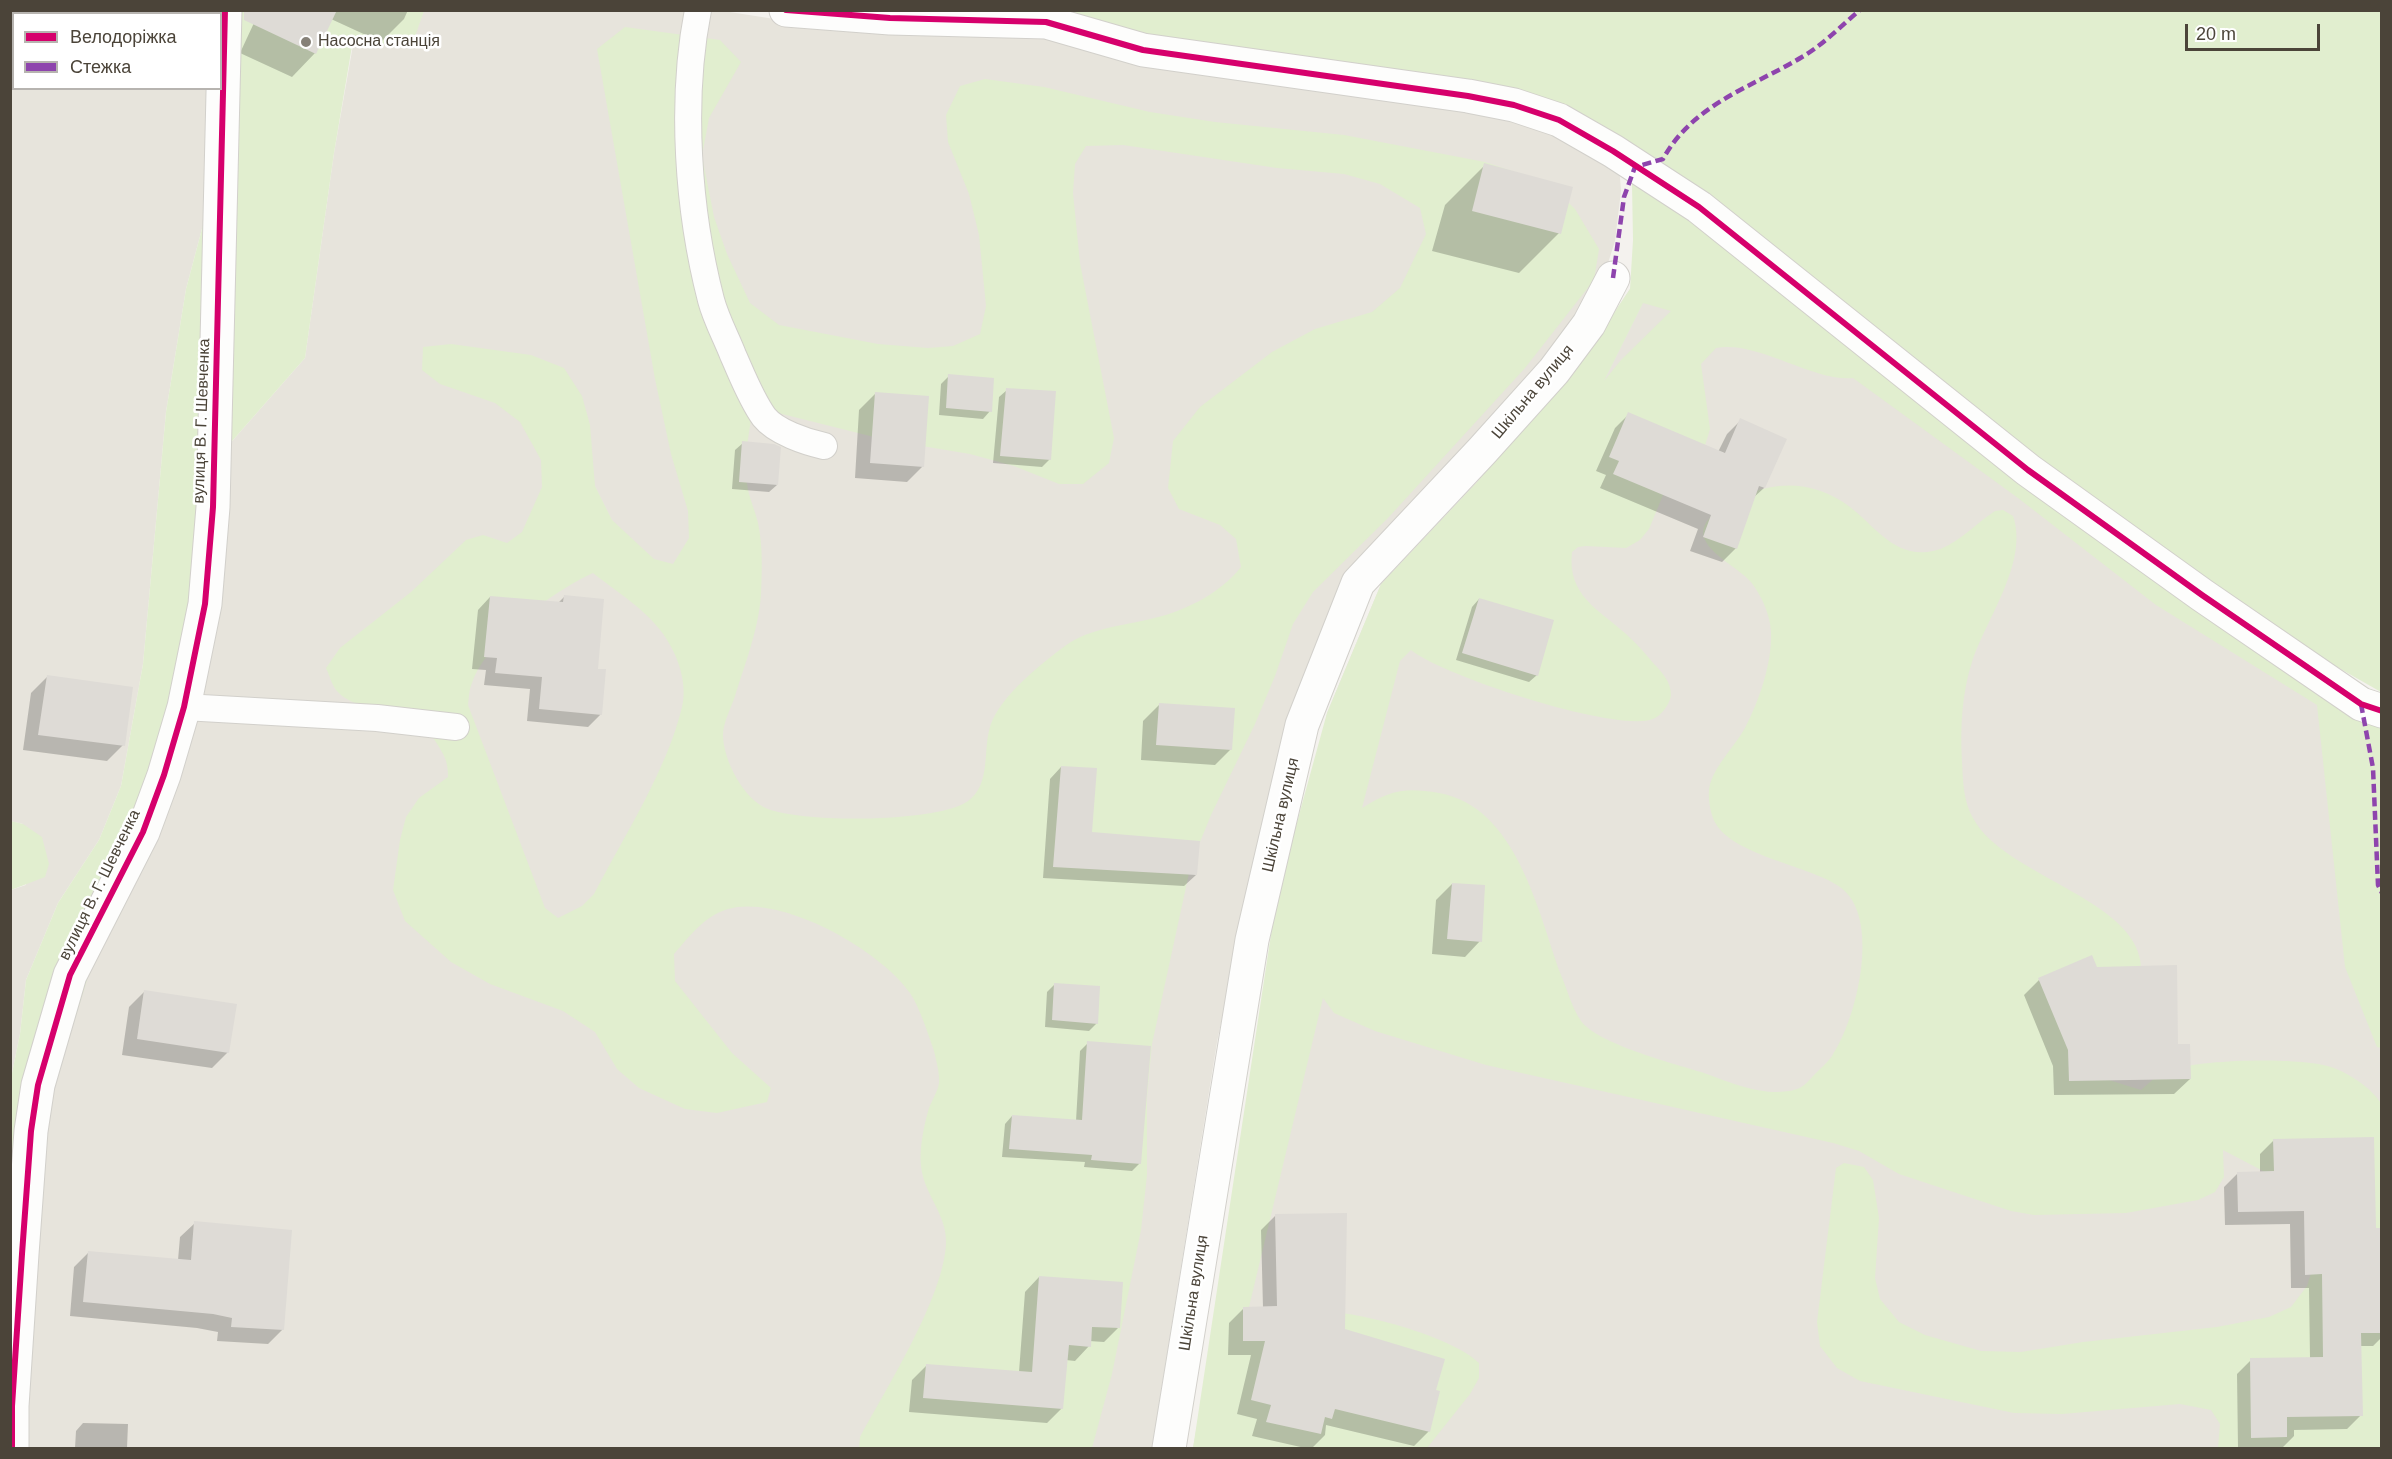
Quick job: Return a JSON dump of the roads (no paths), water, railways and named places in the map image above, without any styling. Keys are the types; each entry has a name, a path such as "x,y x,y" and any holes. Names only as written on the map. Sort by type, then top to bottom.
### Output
{"street":[{"name":"вулиця В. Г. Шевченка","path":"12,1449 12,1406 22,1243 31,1131 39,1084 70,975 143,832 164,775 184,707 204,603 213,507 225,10"},
{"path":"786,10 890,18 1046,22 1143,50 1468,96 1514,105 1558,120 1613,151 1699,207 2028,470 2305,666 2361,704 2382,711"},
{"name":"Шкільна вулиця","path":"1169,1449 1252,940 1302,725 1358,583 1482,451 1554,370 1589,324 1613,278"}],"lane":[{"path":"698,10 690,49 688,106 697,235 711,303 741,374 764,418 800,441 824,446"},
{"path":"184,707 377,718 456,728"}],"place":[{"name":"Насосна станція","path":"306,42"}]}
